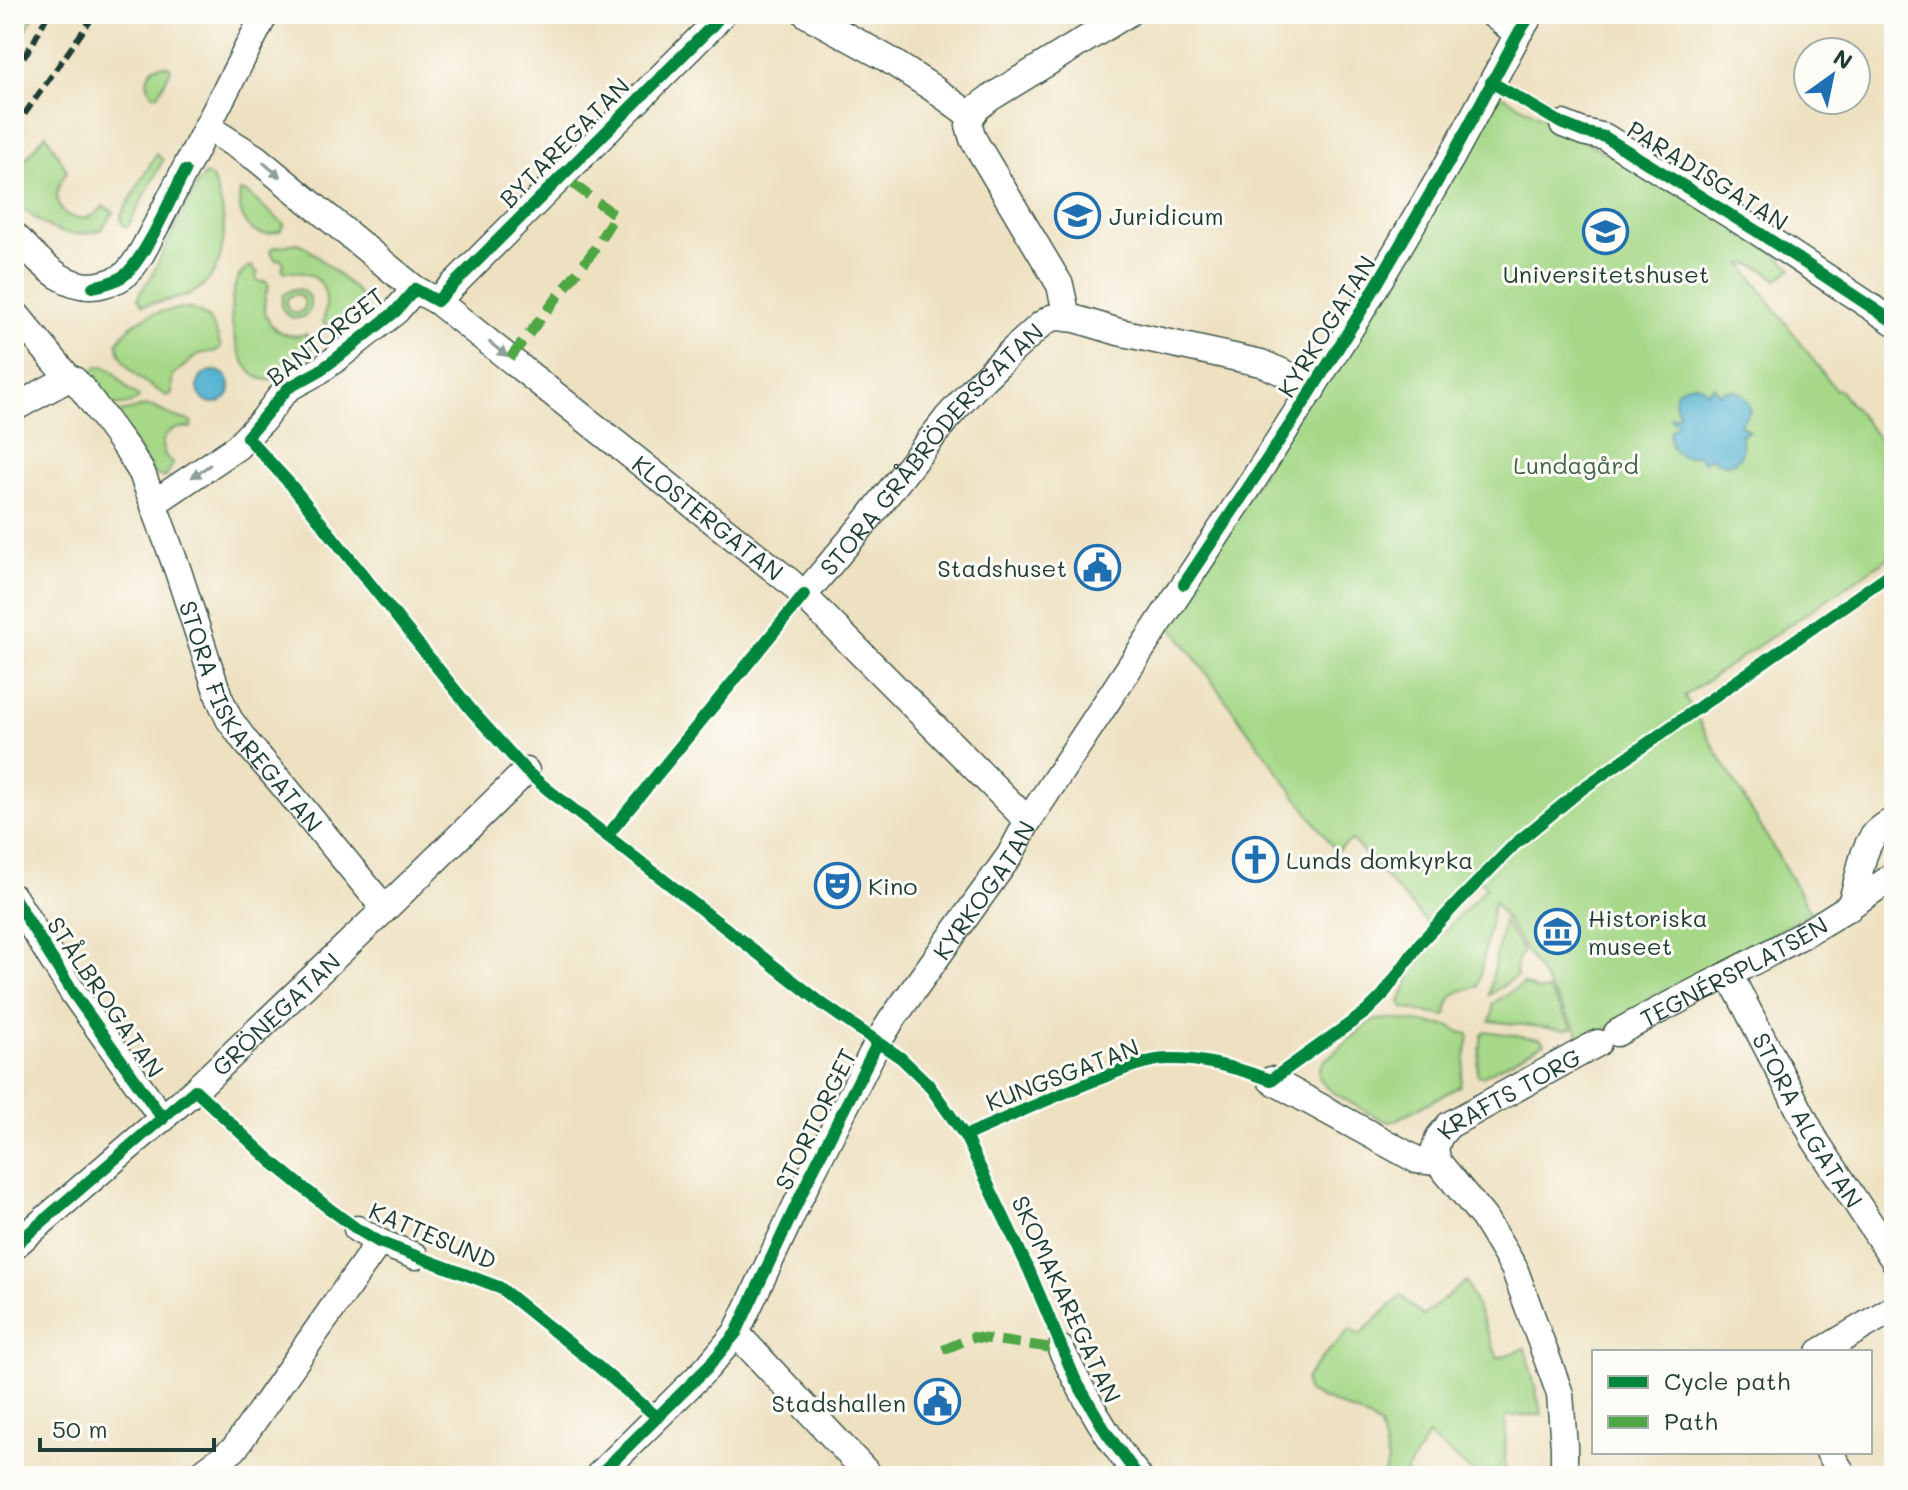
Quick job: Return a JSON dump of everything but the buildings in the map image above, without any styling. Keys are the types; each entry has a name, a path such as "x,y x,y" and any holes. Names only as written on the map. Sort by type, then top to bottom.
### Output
{"street":[{"path":"14,235 47,268 75,284 93,287 119,279 128,272 142,252 265,14"},
{"name":"BYTAREGATAN","path":"426,295 722,14"},
{"path":"806,14 886,58 971,116"},
{"path":"1127,14 978,107 969,125 973,139 1060,285 1067,317 1119,332 1261,363 1289,375 1312,390"},
{"path":"1492,14 1525,24"},
{"name":"KYRKOGATAN","path":"878,1042 1010,855 1028,821 1312,390 1390,264 1525,24"},
{"name":"PARADISGATAN","path":"1563,124 1605,137 1758,232 1894,322"},
{"name":"BANTORGET","path":"154,503 237,447 288,388 319,371 396,311 426,295 256,158 207,127"},
{"name":"KLOSTERGATAN","path":"426,295 804,595 1028,821"},
{"path":"14,312 69,378 81,387 129,452 142,473 154,503"},
{"name":"STORA GRÅBRÖDERSGATAN","path":"804,595 977,385 1042,324 1051,318 1067,317"},
{"path":"14,408 69,378"},
{"name":"STORA FISKAREGATAN","path":"154,503 229,719 385,909"},
{"name":"GRÖNEGATAN","path":"14,1246 163,1119 526,771"},
{"path":"1886,826 1894,860"},
{"name":"TEGNÉRSPLATSEN","path":"1849,908 1864,856 1886,826"},
{"name":"TEGNÉRSPLATSEN","path":"1608,1038 1807,933 1849,908 1894,875"},
{"name":"STÅLBROGATAN","path":"14,898 74,994 163,1119"},
{"name":"STORA ALGATAN","path":"1729,974 1815,1140 1894,1260"},
{"name":"KRAFTS TORG","path":"1271,1080 1417,1160 1438,1162 1435,1149 1439,1137 1449,1125 1608,1038"},
{"name":"STORTORGET","path":"598,1476 708,1367 736,1333 878,1042"},
{"path":"1438,1162 1484,1218 1514,1268 1560,1394 1564,1476"},
{"name":"KATTESUND","path":"198,1476 234,1449 368,1236 415,1256"},
{"path":"1823,1350 1894,1308"},
{"path":"736,1333 870,1476"},
{"name":"SKOMAKAREGATAN","path":"1061,1349 1106,1432 1138,1476"},
{"path":"1830,1454 1844,1476"}],"green space":[{"path":"14,14 35,14 14,52"},
{"path":"162,65 171,69 155,96 149,89 148,78 154,67"},
{"name":"Lundagård","path":"1494,91 1748,232 1792,268 1777,280 1761,268 1742,264 1835,389 1894,457 1894,554 1684,696 1811,912 1584,1042 1494,901 1478,987 1466,989 1452,997 1445,1016 1403,1008 1400,1002 1417,960 1486,888 1477,875 1429,925 1352,840 1336,851 1170,624"},
{"path":"46,134 67,171 57,192 58,204 75,218 90,216 103,206 114,212 102,229 76,234 55,230 14,202 14,171"},
{"path":"156,154 163,160 128,226 125,226 121,216"},
{"path":"205,174 212,178 223,220 223,244 216,267 210,278 192,293 143,305 138,298 140,293"},
{"path":"240,191 247,193 284,224 281,230 261,233 248,226 240,210"},
{"path":"297,243 305,246 357,291 363,306 361,314 342,332 332,333 323,322 326,300 321,284 307,274 285,272 283,261 276,260 270,251"},
{"path":"251,266 258,273 257,280 265,281 269,286 265,307 271,324 285,334 306,334 313,345 311,354 275,379 261,379 249,369 234,334 231,313 233,293 239,276"},
{"path":"293,289 302,290 310,298 310,310 303,317 290,317 281,306 283,295","holes":["294,294 301,296 305,302 304,309 298,314 289,311 286,304 288,298"]},
{"path":"185,308 206,316 221,347 199,354 172,376 172,393 167,396 129,368 117,343 146,316"},
{"path":"104,366 139,397 137,400 110,405 91,378 92,370"},
{"path":"146,406 192,422 191,428 175,429 164,438 163,450 173,464 165,478 154,474 116,416"},
{"path":"1503,921 1523,952 1517,963 1517,976 1489,995"},
{"path":"1523,984 1539,991 1548,990 1572,1028 1565,1030 1490,1021 1492,1004"},
{"path":"1392,1019 1449,1026 1469,1036 1460,1086 1392,1122 1340,1097 1324,1085 1319,1074 1324,1061 1369,1023"},
{"path":"1485,1031 1541,1039 1545,1043 1479,1076 1482,1034"},
{"path":"1466,1281 1498,1358 1525,1348 1542,1415 1506,1416 1505,1476 1478,1476 1428,1436 1404,1476 1383,1476 1388,1463 1380,1426 1307,1392 1305,1380 1350,1329 1359,1335 1401,1296 1423,1316"}],"water":[{"path":"214,371 225,376 230,387 225,398 214,403 203,398 198,387 203,376"},
{"path":"1695,384 1707,392 1714,386 1719,394 1734,390 1746,399 1750,410 1740,424 1749,431 1740,435 1742,450 1736,461 1724,464 1710,457 1703,462 1698,455 1680,455 1672,448 1670,430 1678,424 1670,417 1680,414 1675,402 1676,393 1683,387"}],"railway":[{"path":"14,72 48,14"},
{"path":"14,129 95,14"}],"marked path":[{"path":"510,358 592,253 615,215 561,175"},
{"path":"943,1350 973,1337 1061,1349"}],"cycle path":[{"path":"722,14 437,301 415,289 396,311 337,358 288,388 247,437 291,485 472,711 526,771 824,1005 901,1058 928,1084 965,1136 1029,1270 1075,1379 1106,1432 1138,1476"},
{"path":"1184,584 1360,313 1531,14"},
{"path":"1491,82 1563,124 1605,137 1758,232 1894,322"},
{"path":"93,287 120,278 136,262 185,171"},
{"name":"KUNGSGATAN","path":"965,1136 1149,1061 1181,1059 1207,1062 1271,1080 1366,1012 1383,995 1420,943 1460,900 1515,844 1582,789 1894,571"},
{"path":"607,836 804,595"},
{"path":"14,898 74,994 163,1119"},
{"path":"598,1476 708,1367 736,1333 878,1042"},
{"path":"14,1246 195,1090 271,1161 357,1229 379,1242 499,1287 657,1417"}],"place":[{"name":"Juridicum","path":"1078,215"},
{"name":"Universitetshuset","path":"1606,231"},
{"name":"Stadshuset","path":"1098,567"},
{"name":"Lunds domkyrka","path":"1255,859"},
{"name":"Kino","path":"837,885"},
{"name":"Historiska museet","path":"1557,931"},
{"name":"Stadshallen","path":"937,1402"}]}
